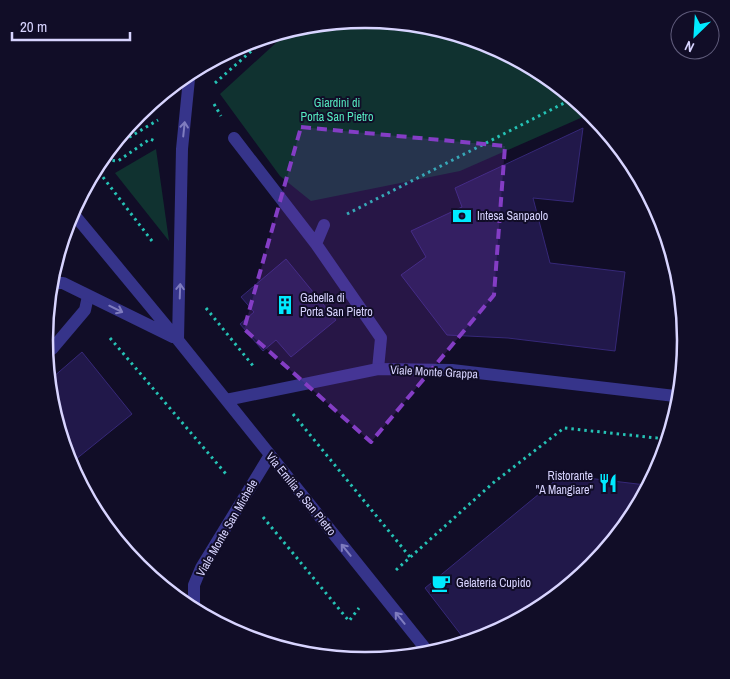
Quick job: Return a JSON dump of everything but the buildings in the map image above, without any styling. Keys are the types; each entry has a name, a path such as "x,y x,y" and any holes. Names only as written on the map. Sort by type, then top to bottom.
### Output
{"street":[{"path":"178,340 182,149 189,82"},
{"path":"234,138 316,244 381,338 378,370"},
{"name":"Via Emilia a San Pietro","path":"78,219 178,340 424,646"},
{"path":"316,244 324,225"},
{"name":"Via Emilia a San Pietro","path":"58,283 63,283 178,340"},
{"path":"53,347 85,310 88,296"},
{"name":"Viale Monte Grappa","path":"226,400 378,370 452,370 672,396"},
{"name":"Viale Monte San Michele","path":"194,600 194,585 201,568 270,455"}],"path":[{"path":"324,225 567,102"},
{"path":"85,310 245,496 349,621 376,588"},
{"path":"410,557 493,483 564,428 660,438"}],"highlighted area":[{"path":"301,127 505,146 494,295 371,442 244,329"}],"green space":[{"name":"Giardini di Porta San Pietro","path":"345,28 385,28 426,33 484,51 521,69 555,92 584,117 460,171 311,201 280,176 220,94 278,41 304,33"},
{"path":"156,149 169,241 115,173"}],"place":[{"name":"Intesa Sanpaolo","path":"462,216"},
{"name":"Gabella di Porta San Pietro","path":"285,305"},
{"name":"Ristorante \"A Mangiare\"","path":"608,483"},
{"name":"Gelateria Cupido","path":"441,583"}]}
